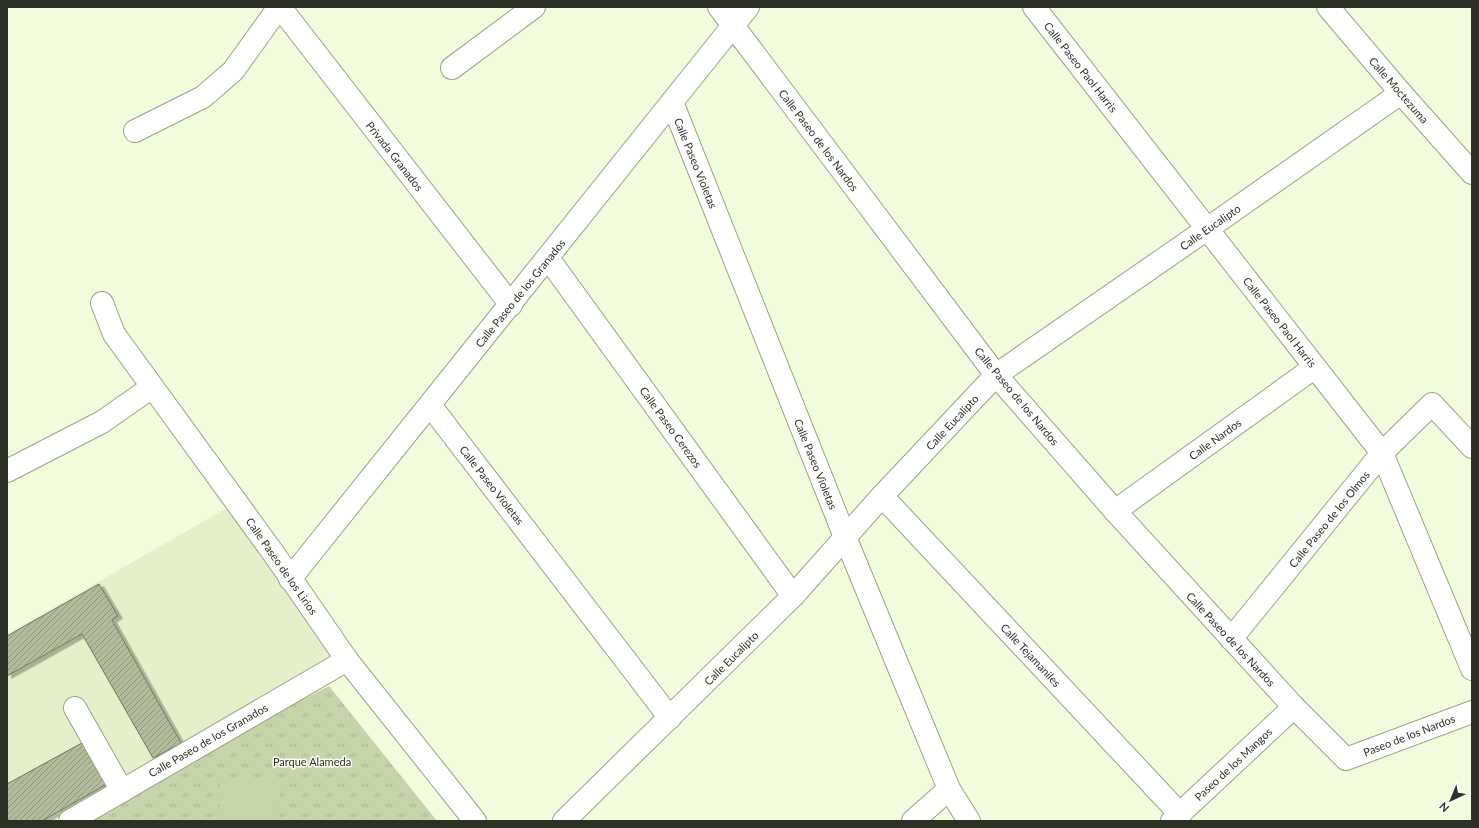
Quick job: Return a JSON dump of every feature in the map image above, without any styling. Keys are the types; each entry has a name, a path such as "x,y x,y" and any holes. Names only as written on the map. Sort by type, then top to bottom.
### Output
{"street":[{"path":"135,131 203,97 233,71 279,7"},
{"name":"Privada Granados","path":"279,7 511,305"},
{"path":"452,68 534,7"},
{"name":"Calle Paseo de los Nardos","path":"719,7 996,375 1115,511 1231,639 1294,707 1346,759"},
{"name":"Calle Paseo de los Granados","path":"290,579 511,305 748,7"},
{"name":"Calle Paseo Paol Harris","path":"1034,7 1382,453 1472,670"},
{"name":"Calle Moctezuma","path":"1328,7 1400,93 1472,173"},
{"name":"Calle Eucalipto","path":"564,821 793,596 882,496 996,375 1400,93"},
{"name":"Calle Paseo Violetas","path":"672,102 845,537 949,789 969,821"},
{"name":"Calle Paseo Cerezos","path":"548,258 793,596"},
{"name":"Calle Paseo de los Lirios","path":"102,303 114,334 274,554 347,660 475,821"},
{"name":"Calle Nardos","path":"1115,511 1315,367"},
{"path":"7,471 102,422 152,387"},
{"name":"Calle Paseo de los Olmos","path":"1231,639 1382,453 1432,404 1472,447"},
{"name":"Calle Paseo Violetas","path":"430,405 670,718"},
{"name":"Calle Tejamaniles","path":"882,496 1176,817"},
{"name":"Calle Paseo de los Granados","path":"70,821 347,660"},
{"name":"Paseo de los Mangos","path":"1176,817 1294,707"},
{"path":"75,708 122,791"},
{"name":"Paseo de los Nardos","path":"1346,759 1472,712"},
{"path":"913,821 949,789"}],"shaded area":[{"path":"232,505 337,656 42,821 7,821 7,634"}],"green space":[{"name":"Parque Alameda","path":"329,686 437,821 79,821 260,721"},
{"path":"221,783 281,783 279,821 219,821"}],"building":[{"path":"99,584 118,616 112,620 181,743 153,758 82,634 7,676 7,636"},
{"path":"91,738 114,780 42,821 7,821 7,784"}]}
